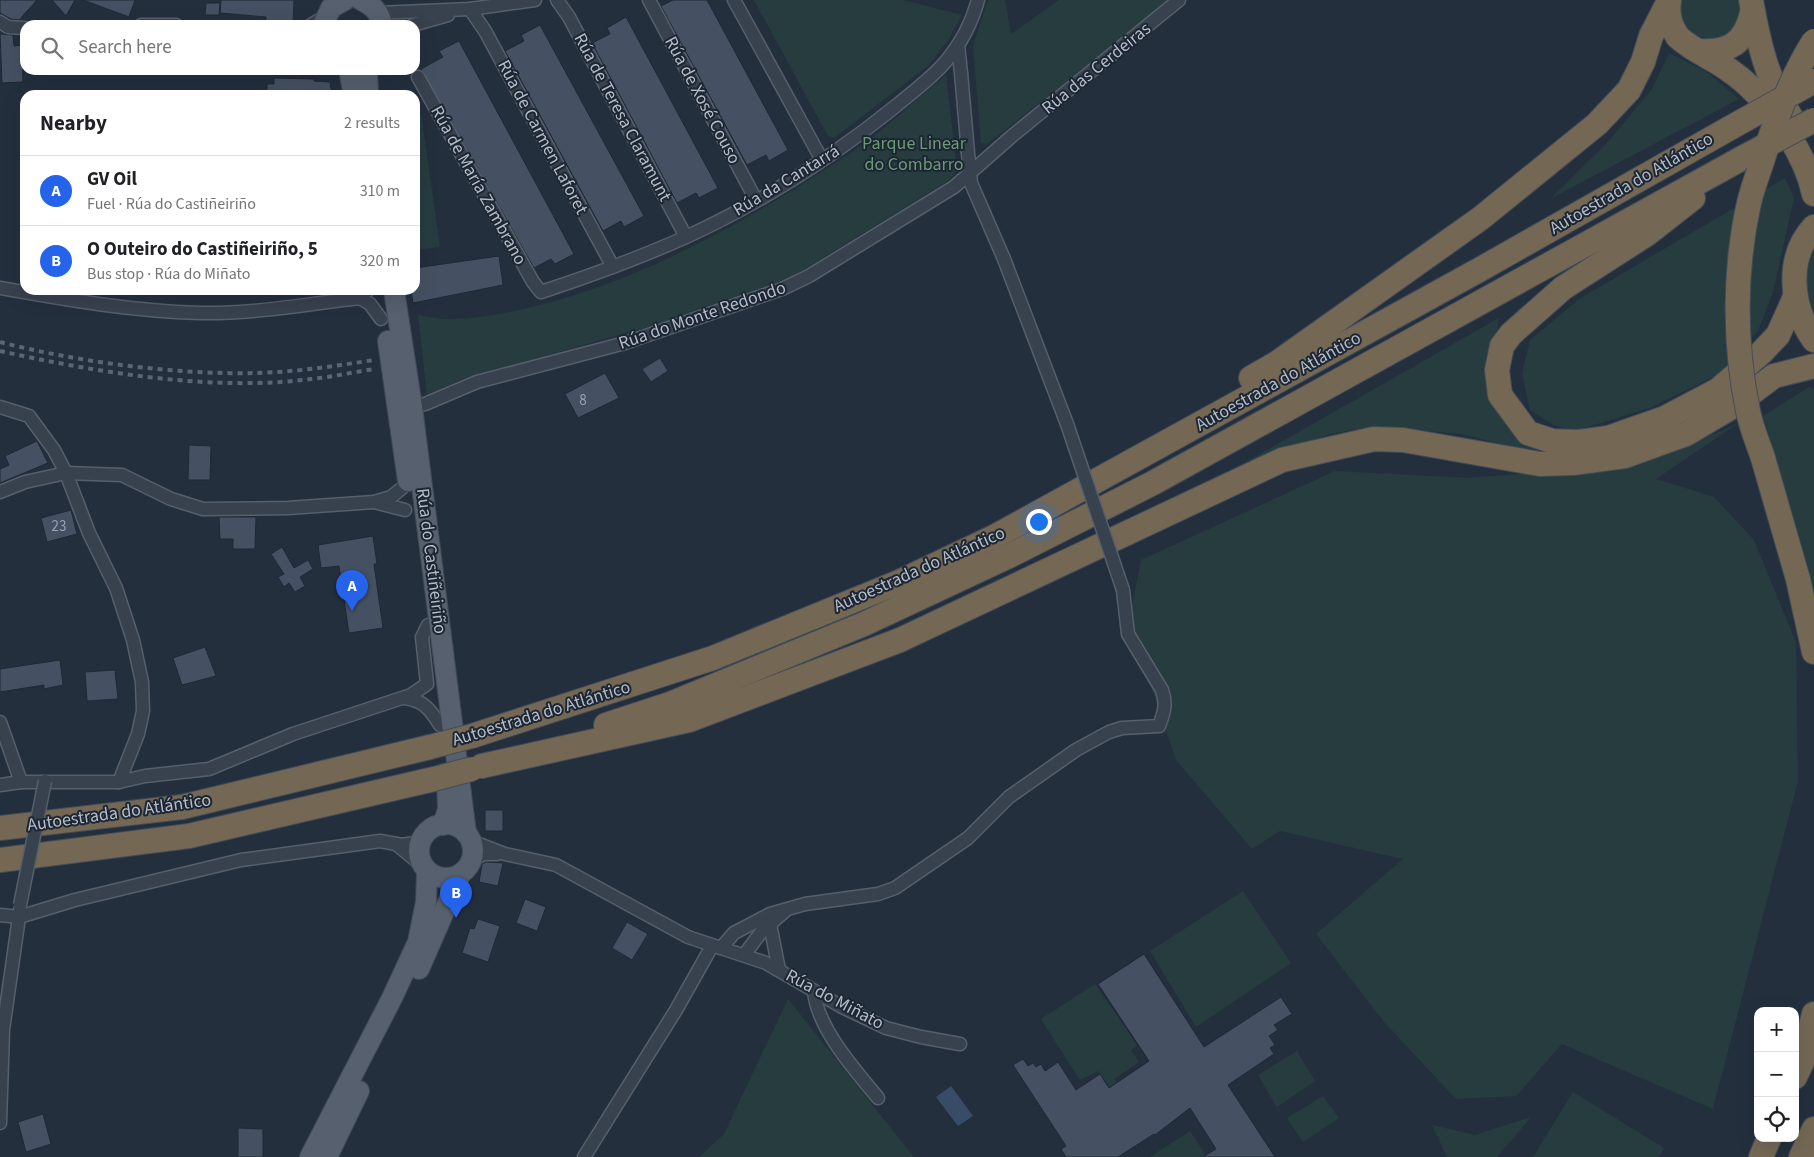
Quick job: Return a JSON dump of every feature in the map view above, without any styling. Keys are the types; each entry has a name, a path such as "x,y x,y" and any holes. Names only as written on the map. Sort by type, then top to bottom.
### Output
{"highway":[{"path":"797,624 1026,508 1157,435 1277,363 1481,218 1596,124 1629,90 1643,62 1663,0"},
{"path":"1663,0 1671,26 1678,37 1688,46 1700,51 1744,81 1762,99 1788,137 1804,166 1814,194"},
{"path":"1700,51 1714,52 1728,48 1740,40 1749,28 1752,7"},
{"path":"1752,7 1766,66 1784,108 1814,152"},
{"path":"1814,42 1798,67 1773,128 1749,203 1738,298 1738,339 1749,413 1798,579 1814,652"},
{"name":"Autoestrada do Atlántico","path":"0,828 182,807 472,736 713,658 899,582 996,536 1479,270 1814,81"},
{"name":"Autoestrada do Atlántico","path":"0,860 189,836 434,779 477,768 670,704 864,624 1009,556 1153,483 1814,120"},
{"path":"1746,156 1647,234 1563,288 1510,334 1502,346 1497,370 1500,395 1528,433 1552,441 1580,442 1608,438 1665,418 1718,390 1761,353 1778,335 1795,296"},
{"path":"1813,224 1798,258 1795,273 1795,296 1804,325 1814,340"},
{"path":"477,768 690,720 873,650 909,636 1120,538 1282,460 1374,439 1404,440 1540,464 1573,463 1625,456 1686,434 1735,405 1774,376 1814,366"},
{"path":"1799,1068 1814,1014"},
{"path":"1801,1157 1814,1129"},
{"path":"1761,1157 1767,1142"}],"main road":[{"path":"361,0 371,5 380,19"},
{"path":"350,75 353,90"},
{"path":"367,75 368,90"},
{"name":"Rúa do Castiñeiriño","path":"382,295 428,625 437,719 449,802 443,824"},
{"name":"Rúa do Castiñeiriño","path":"395,295 412,407 467,852"},
{"path":"315,1156 418,942 426,902 426,869 419,851 421,842 429,830 443,824 451,825 467,852"},
{"path":"426,869 446,878 467,852"},
{"path":"315,1156 432,943 467,852"}],"street":[{"path":"380,19 535,0"},
{"name":"Rúa de Teresa Claramunt","path":"557,0 569,18 686,237"},
{"name":"Rúa de Xosé Couso","path":"649,0 756,200"},
{"path":"734,0 822,160"},
{"name":"Rúa das Cerdeiras","path":"1012,136 1179,0"},
{"name":"Rúa da Cantarrá","path":"541,292 613,267 686,237 756,200 822,160 870,126 940,68 958,45 974,1"},
{"path":"420,23 470,9"},
{"name":"Rúa de Carmen Laforet","path":"470,9 485,31 613,267"},
{"path":"0,22 8,27 20,28"},
{"path":"584,1157 716,947 744,926 770,914 805,904 878,894 895,888 968,838 1009,797 1068,755 1109,732 1122,728 1159,726 1165,707 1165,698 1128,634 1123,590 1067,424 969,175 958,45"},
{"name":"Rúa de María Zambrano","path":"418,77 533,282 541,292"},
{"name":"Rúa do Monte Redondo","path":"412,407 434,400 463,386 624,342 796,283 954,187 1012,136"},
{"path":"0,288 20,292"},
{"path":"39,295 95,305 201,313 271,309 358,295"},
{"path":"365,295 380,318"},
{"path":"0,407 29,416 54,450 66,473 89,533 116,588 133,640 142,682 143,711 138,734 119,782"},
{"path":"0,492 25,482 66,473 122,475 171,499 204,508 288,508 374,502 391,497 402,488"},
{"path":"374,502 405,510"},
{"path":"428,625 422,637 427,684 437,719"},
{"path":"0,785 45,780 119,782 145,776 209,768 293,734 404,698 427,684"},
{"path":"404,698 416,699 425,704 437,719"},
{"path":"0,722 21,782"},
{"path":"0,1123 3,1030 20,911 45,780"},
{"path":"0,915 75,900 241,860 331,846 380,841 408,845 421,842"},
{"path":"396,844 426,869"},
{"name":"Rúa do Miñato","path":"467,852 505,854 556,865 688,937 744,955 779,970 814,991 886,1028 960,1044"},
{"path":"744,955 755,940 787,909"},
{"path":"770,924 779,970"},
{"path":"814,991 820,1014 839,1047 849,1063 878,1098"}],"green space":[{"name":"Parque Linear do Combarro","path":"754,0 903,0 962,15 949,39 928,66 834,138 828,136"},
{"name":"Parque Linear do Combarro","path":"988,0 1005,0 1011,34 1059,0 1171,0 987,144 981,143 973,46"},
{"path":"1680,0 1742,0 1744,17 1726,40 1715,40 1698,36 1687,27 1681,11"},
{"path":"1669,53 1707,72 1739,99 1550,199 1608,142 1652,89"},
{"name":"Parque Linear do Combarro","path":"946,75 957,170 949,180 784,282 683,317 463,379 427,395 418,315 451,319 507,312 559,300 611,283 662,261 711,237 759,210 849,154 886,126"},
{"path":"420,113 440,247 420,249"},
{"path":"1785,178 1794,198 1773,292 1758,331 1730,359 1721,373 1650,408 1578,430 1555,426 1530,410 1522,373 1530,340 1579,299"},
{"path":"1814,251 1814,321 1807,295 1806,277 1807,268"},
{"path":"1499,318 1490,381 1492,397 1497,411 1507,425 1545,455 1461,434 1376,426 1331,434 1244,463"},
{"path":"1809,387 1814,389 1814,593 1808,565 1763,416"},
{"path":"1737,424 1656,479 1714,497 1754,540 1796,642 1798,781 1713,1109 1562,1044 1516,1096 1456,1099 1385,1023 1316,934 1403,859 1280,831 1252,849 1176,760 1129,622 1141,560 1335,471 1468,478 1640,465"},
{"path":"1243,891 1291,963 1196,1027 1150,951"},
{"path":"1095,984 1137,1045 1131,1050 1139,1062 1114,1079 1124,1092 1118,1099 1098,1071 1080,1080 1041,1019"},
{"path":"788,999 914,1157 699,1157 724,1134"},
{"path":"1297,1051 1315,1081 1277,1107 1258,1075"},
{"path":"1573,1092 1664,1148 1659,1157 1533,1157"},
{"path":"1323,1096 1339,1118 1303,1142 1287,1118"},
{"path":"1531,1117 1497,1157 1447,1157 1432,1125 1475,1135"},
{"path":"1190,1131 1207,1157 1150,1157"}],"water":[{"path":"951,1086 973,1116 958,1126 936,1097"}],"building":[{"path":"0,0 37,0 19,20 11,19 0,13"},
{"path":"52,0 75,0 66,16"},
{"path":"83,0 135,0 129,17"},
{"path":"221,0 294,0 293,20 266,20 266,17 220,13"},
{"path":"673,0 707,0 788,150 769,161 766,155 747,165 661,6"},
{"path":"206,3 220,3 219,15 205,15"},
{"path":"626,17 718,188 699,198 696,193 677,203 592,43 610,34 607,28"},
{"path":"540,25 644,216 624,227 621,221 603,231 505,51 524,41 521,35"},
{"path":"0,34 13,35 14,46 20,45 20,75 23,75 23,82 2,83"},
{"path":"459,41 574,254 555,264 551,259 534,268 421,69 443,57 439,51"},
{"path":"274,78 314,79 314,81 330,82 331,90 267,90 267,84 274,84"},
{"path":"499,256 503,285 413,303 412,295 420,295 420,267"},
{"path":"660,358 668,371 651,382 642,369"},
{"path":"605,373 619,398 578,418 565,394"},
{"path":"37,441 48,463 0,483 0,469 9,465 5,456"},
{"path":"189,445 211,446 210,480 188,480"},
{"path":"71,510 77,534 47,542 41,518"},
{"path":"219,517 256,517 255,549 233,549 233,539 220,539"},
{"path":"373,536 377,564 374,564 383,628 349,633 339,566 321,568 318,545"},
{"path":"282,547 294,568 308,560 313,569 300,577 305,586 295,592 289,583 284,587 278,577 284,574 271,554"},
{"path":"205,647 216,676 182,685 173,658"},
{"path":"60,660 63,685 44,689 44,685 0,692 0,669"},
{"path":"115,670 118,699 87,701 85,672"},
{"path":"485,810 503,810 503,831 485,831"},
{"path":"486,862 503,863 498,886 479,882 482,864"},
{"path":"525,899 546,907 537,931 516,923"},
{"path":"478,919 500,926 488,962 462,953 470,928 474,929"},
{"path":"627,922 648,934 632,960 612,948"},
{"path":"1144,954 1204,1047 1281,997 1292,1014 1274,1025 1278,1030 1269,1036 1275,1045 1270,1048 1274,1054 1228,1085 1275,1157 1203,1157 1216,1149 1190,1108 1155,1135 1118,1157 1066,1157 1061,1149 1066,1146 1013,1065 1023,1059 1028,1066 1033,1063 1036,1067 1041,1064 1045,1071 1058,1062 1076,1090 1100,1074 1109,1088 1149,1061 1098,984"},
{"path":"43,1114 51,1144 26,1152 18,1122"},
{"path":"238,1128 263,1129 263,1157 238,1157"}],"railway":[{"path":"0,342 61,356 127,366 194,372 257,373 316,368 374,360"},
{"path":"0,351 114,373 154,378 234,383 319,378 375,369"}],"place":[{"name":"GV Oil","path":"352,611"},
{"name":"O Outeiro do Castiñeiriño, 5","path":"456,918"}]}
